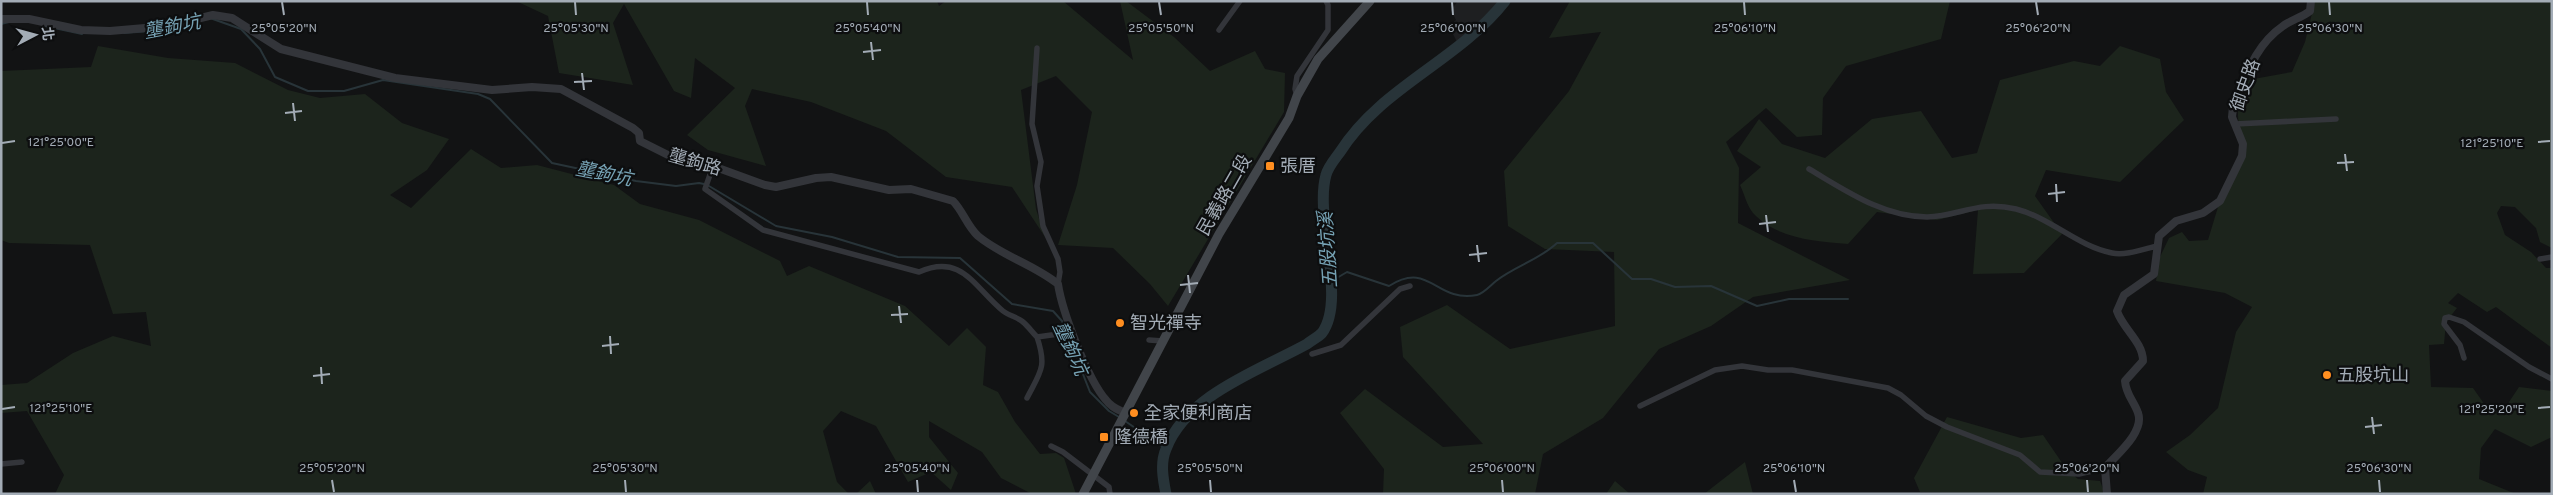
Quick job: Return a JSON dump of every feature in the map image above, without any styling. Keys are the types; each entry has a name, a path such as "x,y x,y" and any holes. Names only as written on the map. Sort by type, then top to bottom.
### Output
{"main road":[{"name":"民義路二段","path":"1083,494 1219,234 1289,118 1297,96 1318,60 1370,1"}],"street":[{"path":"1220,30 1240,1"},
{"path":"1297,96 1295,89 1297,76 1328,30 1328,5 1326,1"},
{"name":"御史路","path":"2105,468 2136,432 2140,421 2138,412 2129,398 2125,381 2143,361 2143,352 2122,324 2117,311 2124,296 2154,274 2159,236 2176,221 2204,214 2220,201 2242,156 2243,144 2232,116 2232,107 2256,53 2264,42 2284,25 2310,12 2311,1"},
{"name":"壟鉤路","path":"1,20 29,18 81,30 110,31 168,26 213,15 232,18 280,49 395,78 492,90 532,87 561,89 633,128 639,134 640,141 678,160 713,166 776,187 816,178 831,178 889,190 911,189 953,201 976,234 997,250 1023,262 1058,284"},
{"path":"1037,48 1032,124 1041,162 1038,186 1043,226 1058,259 1060,272 1058,284 1071,332 1088,371 1104,399 1122,418"},
{"path":"2235,124 2336,119"},
{"path":"713,166 705,189 763,230 919,272 940,265 956,268 983,290 1004,312 1023,321 1037,337 1043,356 1042,370 1027,398"},
{"path":"1809,168 1870,205 1916,216 1928,217 1986,205 2014,208 2038,215 2083,243 2114,254 2157,246"},
{"path":"2540,259 2552,256"},
{"path":"1312,354 1341,345 1400,289 1410,286"},
{"path":"2464,358 2460,345 2444,324 2445,318 2449,317 2464,322 2529,368 2552,379"},
{"path":"1037,337 1071,332"},
{"path":"1149,340 1163,341"},
{"path":"1640,406 1715,370 1742,366 1768,370 1792,370 1888,388 1926,416 1947,427 2020,455 2040,472 2079,474 2105,468 2107,494"},
{"path":"1051,446 1063,452 1092,476 1109,487 1110,494"},
{"path":"1,464 22,462"}],"shaded area":[{"path":"516,1 937,1 939,6 946,1 1063,1 1133,60 1120,1 1126,1 1174,37 1210,71 1255,51 1265,69 1285,73 1284,112 1168,306 1150,284 1113,248 1058,245 1077,185 1092,112 1056,76 1021,90 1036,209 1045,237 1012,187 946,177 886,131 811,102 752,89 745,106 766,166 708,150 687,135 735,88 695,58 691,98 674,91 624,4 613,23 633,85 559,73 548,16"},
{"path":"1458,1 1502,1 1490,17 1458,44 1449,26 1456,20 1451,10"},
{"path":"1570,1 1950,1 1941,39 1846,66 1823,98 1822,135 1797,137 1766,108 1726,142 1739,168 1738,223 1850,280 1753,297 1711,326 1659,349 1603,418 1543,454 1535,494 1383,494 1384,469 1340,413 1365,389 1443,447 1483,444 1403,357 1400,327 1447,305 1510,349 1615,326 1614,252 1545,249 1508,226 1504,171 1569,91 1601,32 1549,38"},
{"path":"2315,1 2552,1 2552,248 2540,242 2536,228 2515,207 2501,206 2497,213 2505,235 2531,252 2546,268 2552,268 2552,348 2496,307 2487,312 2458,293 2448,303 2457,308 2446,322 2444,344 2429,345 2431,387 2473,388 2485,405 2505,408 2519,387 2552,391 2552,437 2531,447 2495,429 2481,448 2479,479 2516,494 2203,494 2207,477 2188,470 2166,452 2190,435 2218,408 2236,332 2252,307 2225,293 2156,281 2159,259 2169,238 2182,232 2189,241 2208,240 2221,197 2246,149 2238,121 2238,114 2248,80 2292,72 2305,42"},
{"path":"98,46 168,58 235,63 288,90 320,98 365,94 402,123 449,139 427,170 390,195 411,208 471,149 501,168 537,165 614,185 640,204 699,220 780,261 787,276 809,266 905,306 949,346 967,328 986,347 983,385 998,392 1015,422 1040,454 1056,453 1064,458 1076,494 1032,494 1001,478 982,452 929,421 929,437 958,473 951,490 931,472 908,482 876,426 841,411 823,431 837,482 849,494 55,494 64,475 27,411 1,413 1,385 27,383 73,353 113,336 151,346 146,312 113,314 90,245 9,243 1,240 1,71 91,67"},
{"path":"2120,46 2160,59 2166,92 2184,120 2120,182 2046,170 2035,196 2062,234 2024,273 1973,274 1978,210 1937,220 1877,212 1848,244 1810,240 1785,233 1763,222 1753,213 1747,203 1740,185 1761,167 1737,151 1759,119 1782,144 1825,158 1872,119 1921,111 1952,158 1977,153 2000,80 2074,61 2100,66"},
{"path":"1947,417 2021,438 2043,435 2067,470 2078,479 2100,481 2105,494 1920,492 1914,478"},
{"path":"1745,462 1753,494 1704,494"},
{"path":"870,481 876,494 856,494"},
{"path":"1615,481 1630,494 1606,494"}],"waterway":[{"name":"五股坑溪","path":"1166,494 1163,471 1164,454 1176,430 1190,413 1226,386 1307,344 1322,333 1329,318 1331,300 1331,279 1323,192 1326,175 1332,163 1357,129 1376,109 1465,41 1505,1"},
{"name":"壟鉤坑","path":"210,18 241,29 260,49 275,77 308,91 344,91 383,80 478,94 490,99 552,163 636,181 676,186 704,184"},
{"name":"壟鉤坑","path":"1,24 9,22"},
{"name":"壟鉤坑","path":"45,26 82,34"},
{"name":"壟鉤坑","path":"124,33 150,31"},
{"name":"壟鉤坑","path":"709,186 776,226 832,237 898,257 960,258 1012,304 1053,311 1062,321 1090,392 1109,411 1119,417"},
{"path":"1330,282 1347,272 1389,286 1403,279 1414,278 1424,280 1451,293 1463,296 1477,295 1503,276 1543,254 1557,243 1593,243 1632,279 1651,279 1675,287 1711,286 1757,306 1789,299 1848,299"},
{"name":"壟鉤坑","path":"1125,421 1166,449"}],"place":[{"name":"張厝","path":"1270,166"},
{"name":"智光禪寺","path":"1120,323"},
{"name":"五股坑山","path":"2327,375"},
{"name":"全家便利商店","path":"1134,413"},
{"name":"隆德橋","path":"1104,437"}]}
